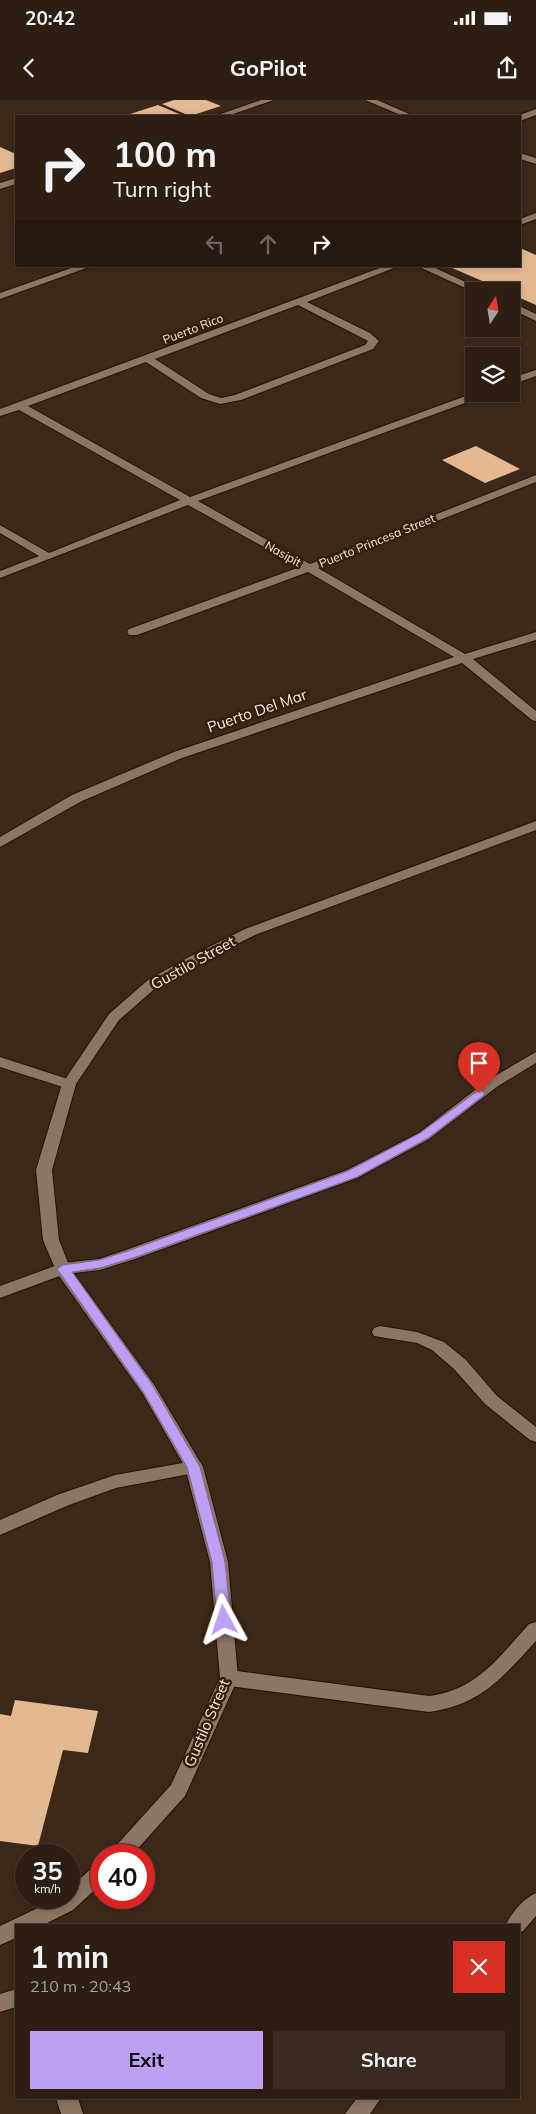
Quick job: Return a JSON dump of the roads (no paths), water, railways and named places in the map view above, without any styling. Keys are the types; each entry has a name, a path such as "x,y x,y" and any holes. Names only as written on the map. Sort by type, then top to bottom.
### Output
{"street":[{"path":"221,115 270,100"},
{"path":"369,100 407,115"},
{"path":"521,118 536,112"},
{"path":"521,156 536,161"},
{"path":"0,186 15,181"},
{"path":"521,222 536,216"},
{"path":"0,296 84,267"},
{"name":"Puerto Rico","path":"0,414 391,267"},
{"path":"424,267 465,285"},
{"path":"148,359 204,396 220,401 237,398 369,348 374,341 366,334 300,302"},
{"path":"520,310 536,318"},
{"path":"520,379 536,373"},
{"path":"0,574 48,557 188,501 465,399"},
{"name":"Nasipit","path":"20,406 309,568 464,658 536,717"},
{"name":"Puerto Princesa Street","path":"133,632 309,568 536,478"},
{"path":"0,528 48,557"},
{"name":"Puerto Del Mar","path":"0,843 77,798 178,755 464,658 536,636"},
{"name":"Gustilo Street","path":"130,1844 178,1790 229,1678 219,1562 194,1467 149,1390 63,1269 51,1240 44,1170 69,1084 114,1017 153,983 194,960 259,929 536,824"},
{"path":"0,1292 63,1269 100,1264 122,1257 352,1174 424,1136 493,1083 536,1057"},
{"path":"0,1062 69,1084"},
{"path":"380,1332 429,1341 447,1352 461,1364 485,1394 504,1412 536,1436"},
{"path":"0,1528 62,1500 115,1482 194,1467"},
{"path":"229,1678 429,1704 452,1700 469,1693 484,1682 536,1629"},
{"path":"25,1924 66,1904 90,1882"},
{"path":"517,1924 536,1902"},
{"path":"0,1936 15,1928"},
{"path":"0,2004 15,1998"},
{"path":"68,2099 72,2114"},
{"path":"356,2114 369,2099"}]}
